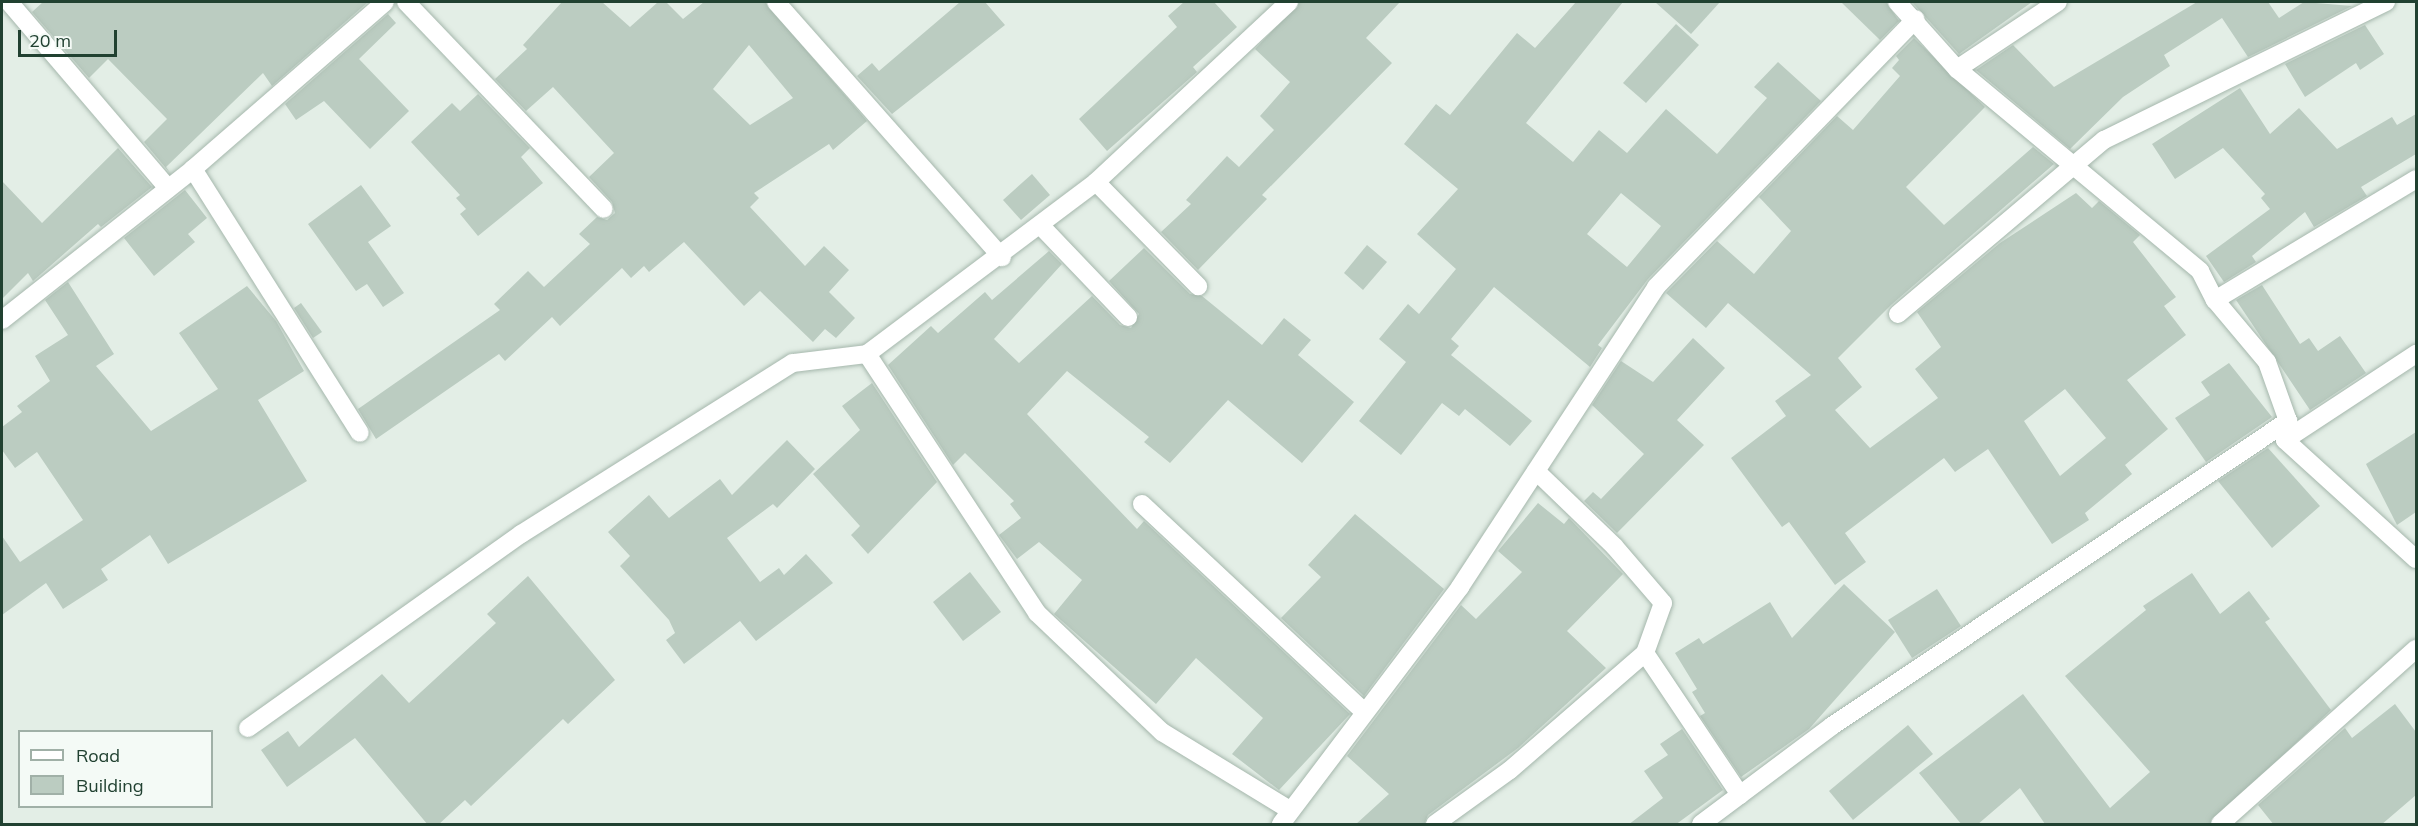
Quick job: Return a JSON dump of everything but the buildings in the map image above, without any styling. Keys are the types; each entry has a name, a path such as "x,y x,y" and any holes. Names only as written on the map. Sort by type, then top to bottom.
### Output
{"street":[{"path":"9,2 168,188"},
{"path":"2,320 193,169 385,2"},
{"path":"406,2 604,209"},
{"path":"776,2 1002,257"},
{"path":"248,728 521,534 793,363 867,354 1002,257 1096,182 1289,2"},
{"path":"1898,2 1916,19 1957,69 2074,169 2200,271 2215,300 2267,362 2288,421 2285,440"},
{"path":"1957,69 2058,2"},
{"path":"1898,314 2074,169 2104,140 2386,2"},
{"path":"867,354 1037,613 1162,732 1284,817 1362,710 1460,586 1656,287 1916,19"},
{"path":"193,169 360,433"},
{"path":"2215,300 2416,179"},
{"path":"1096,182 1198,286"},
{"path":"1041,226 1128,317"},
{"path":"2285,440 2416,354"},
{"path":"1701,825 1832,726 2288,421"},
{"path":"2285,440 2416,558"},
{"path":"1435,825 1510,770 1645,652 1663,603 1614,546 1536,471"},
{"path":"1142,504 1362,710"},
{"path":"2220,825 2416,649"},
{"path":"1645,652 1740,795"}]}
